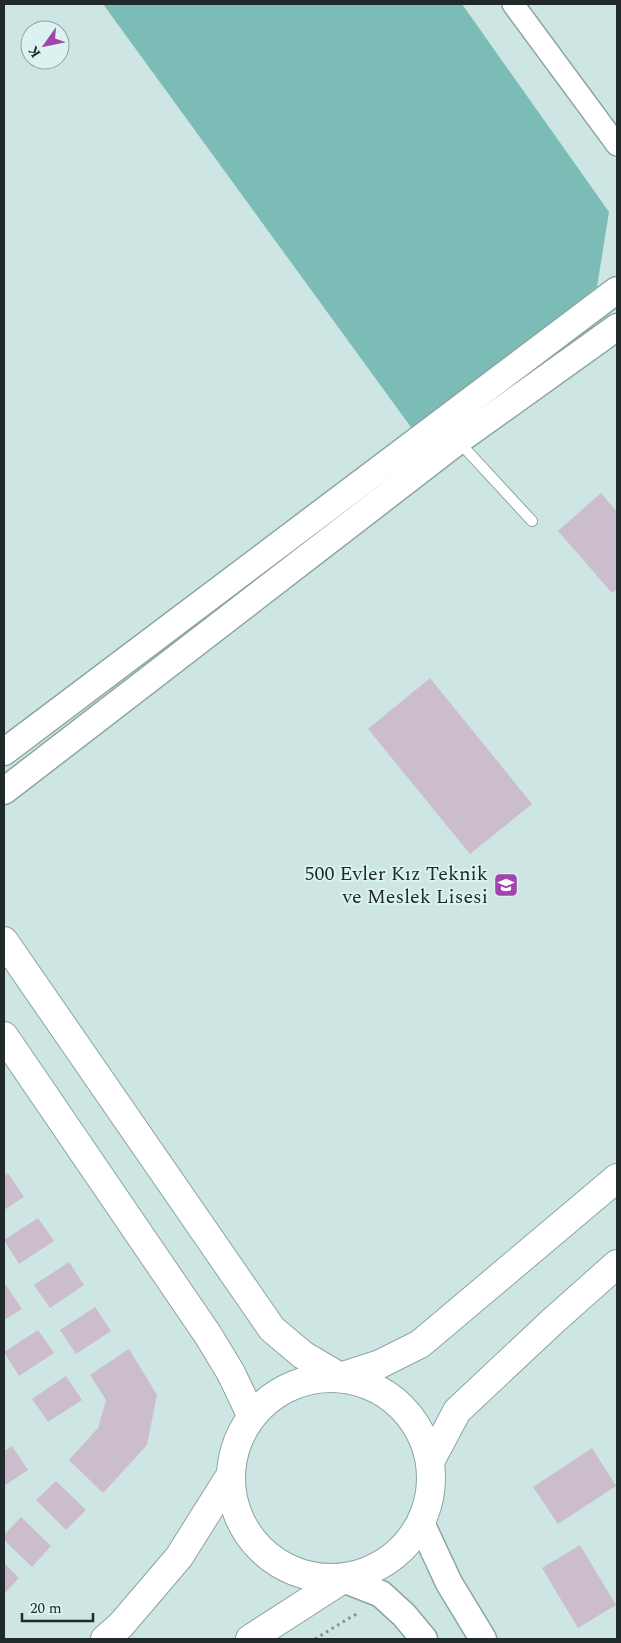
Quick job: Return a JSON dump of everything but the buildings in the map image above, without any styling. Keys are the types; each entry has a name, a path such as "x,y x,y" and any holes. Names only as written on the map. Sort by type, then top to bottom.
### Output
{"main road":[{"path":"4,941 272,1329 303,1355 340,1377 372,1385 399,1403 420,1429 431,1460 432,1493 422,1525 402,1551 374,1570 343,1579 250,1639"},
{"path":"4,1036 208,1334 231,1373 251,1415"},
{"path":"343,1579 308,1577 277,1564 252,1540 239,1518 235,1510 230,1476 236,1444 251,1415 276,1393 307,1380 340,1377 380,1364 420,1344 617,1178"},
{"path":"431,1460 457,1411 617,1264"},
{"path":"105,1639 121,1625 179,1557 230,1476"}],"street":[{"path":"513,4 617,145"},
{"path":"4,752 617,290"},
{"path":"4,791 458,441 617,327"},
{"path":"422,1525 449,1583 483,1639"},
{"path":"343,1579 381,1594 404,1614 424,1639"}],"lane":[{"path":"458,441 532,521"}],"path":[{"path":"314,1639 350,1617 363,1612"}],"shaded area":[{"path":"103,4 462,4 609,212 597,287 413,430"}],"place":[{"name":"500 Evler Kız Teknik ve Meslek Lisesi","path":"506,885"}]}
